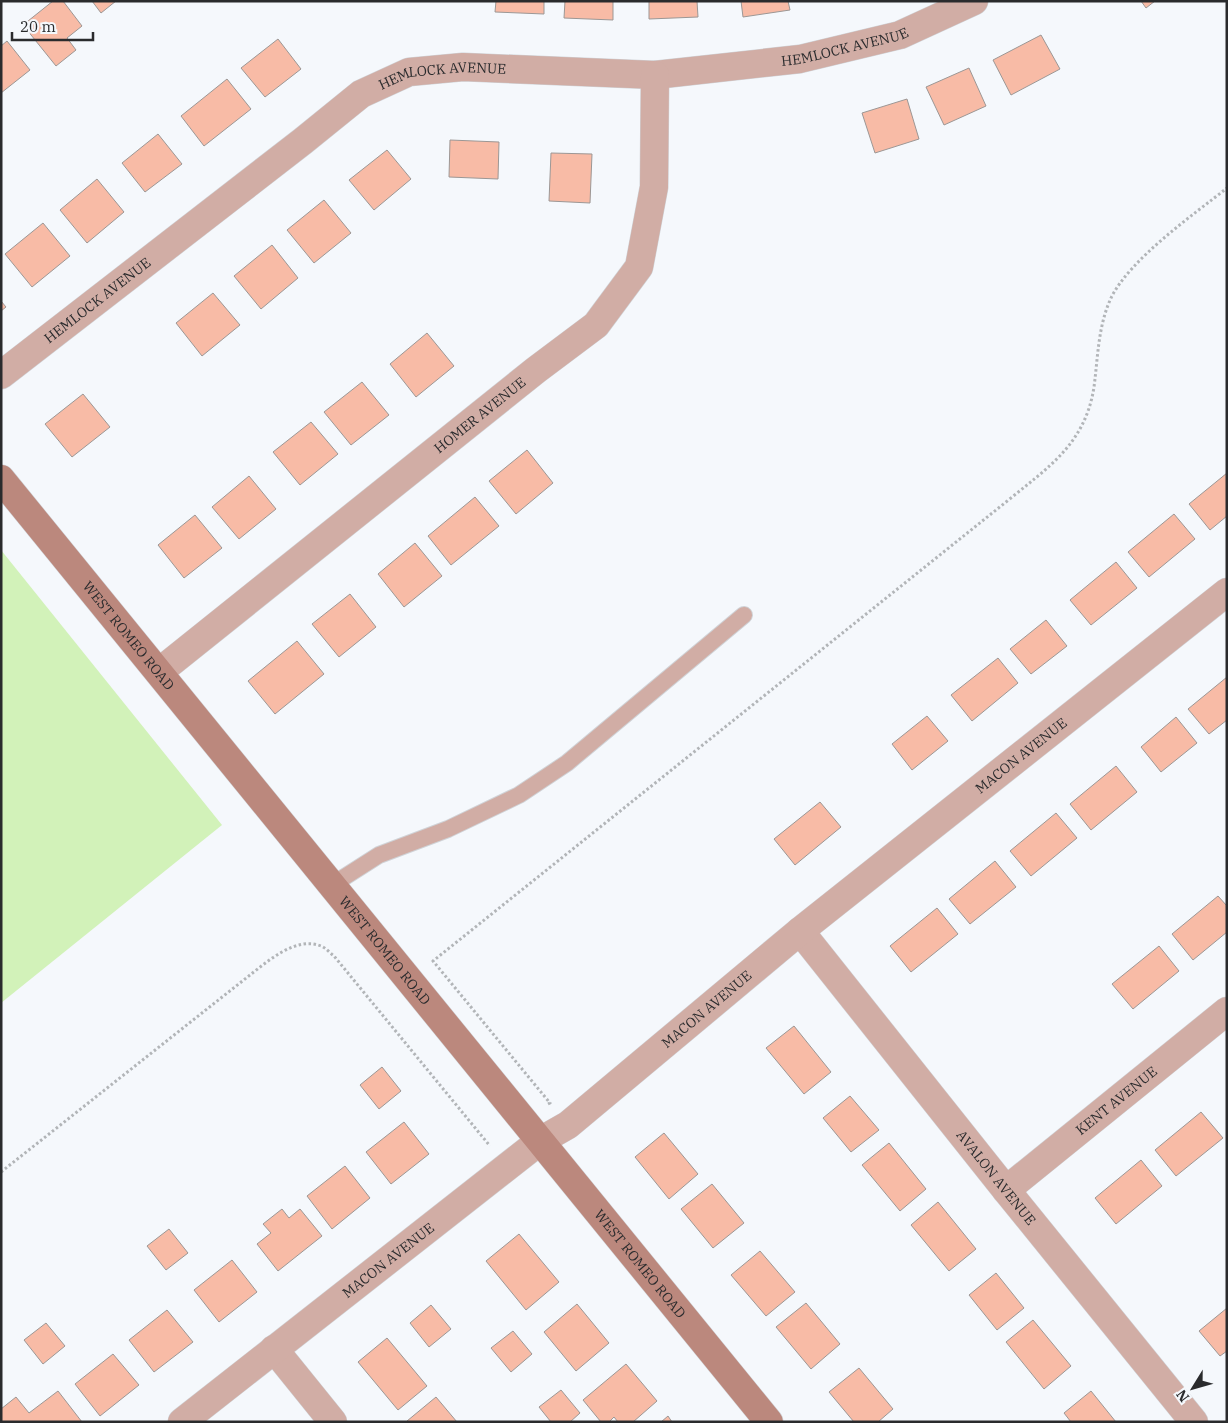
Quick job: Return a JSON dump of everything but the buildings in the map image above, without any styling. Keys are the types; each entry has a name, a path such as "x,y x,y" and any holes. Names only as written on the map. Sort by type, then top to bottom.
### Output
{"main road":[{"name":"WEST ROMEO ROAD","path":"1,479 769,1422"}],"street":[{"name":"HEMLOCK AVENUE","path":"1,375 361,94 409,72 463,67 655,75 800,59 900,35 974,1"},
{"name":"HOMER AVENUE","path":"159,672 528,376 596,325 639,267 654,187 655,75"},
{"name":"MACON AVENUE","path":"182,1422 274,1349 533,1131 568,1126 800,931 1227,592"},
{"name":"AVALON AVENUE","path":"800,931 1194,1422"},
{"name":"KENT AVENUE","path":"1006,1190 1227,1011"},
{"path":"274,1349 333,1422"}],"lane":[{"path":"332,885 379,855 448,829 519,795 567,763 744,615"}],"path":[{"path":"1,1172 257,969 272,958 301,943 322,946 334,956 491,1148 533,1131 550,1104 434,961 1061,456 1072,442 1085,415 1094,388 1096,356 1102,326 1112,298 1128,275 1147,255 1166,237 1227,188"}],"green space":[{"path":"1,550 222,825 1,1003"}]}
